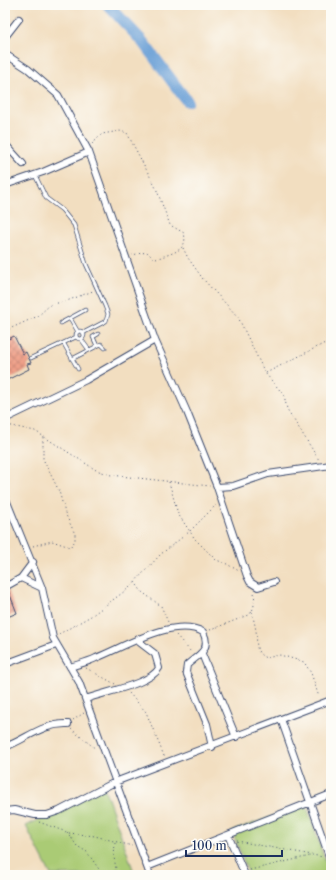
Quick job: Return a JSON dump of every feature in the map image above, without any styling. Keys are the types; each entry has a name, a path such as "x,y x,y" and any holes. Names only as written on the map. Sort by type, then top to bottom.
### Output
{"street":[{"path":"5,37 19,19"},
{"path":"5,54 28,69 58,95 89,152 155,340 185,405 217,487 247,576 250,582 258,587 274,582"},
{"path":"5,144 23,164"},
{"path":"5,185 35,175 89,152"},
{"path":"5,419 67,390 155,340"},
{"path":"217,487 233,486 268,474 331,465"},
{"path":"5,497 8,510 27,548 42,588 56,645 79,682 86,699 150,875"},
{"path":"5,587 21,578 33,562"},
{"path":"21,578 42,588"},
{"path":"70,667 138,641 152,634 172,629 193,628 203,632 207,644 202,654 195,657 187,665 186,672 207,724 212,747"},
{"path":"86,699 147,680 156,674 159,668 156,654 138,641"},
{"path":"5,664 56,645"},
{"path":"202,654 236,737"},
{"path":"5,811 14,810 35,815 47,815 59,811 115,782 212,747 331,700"},
{"path":"281,719 330,860"},
{"path":"5,747 44,727 58,724 68,724"},
{"path":"147,868 229,838 331,794"},
{"path":"229,838 245,873"}],"lane":[{"path":"35,175 46,198 62,210 74,225 84,259 98,289 108,318 102,323 83,333 78,332 70,318"},
{"path":"61,323 85,310"},
{"path":"31,358 64,344 76,337 78,332"},
{"path":"81,339 83,333"},
{"path":"97,346 93,338 98,334"},
{"path":"76,337 81,339 88,350"},
{"path":"64,344 78,369"},
{"path":"72,359 102,344 105,348"}],"path":[{"path":"89,152 95,139 102,134 120,131 127,133 156,188 170,225 184,233 183,248 188,258 203,279 238,317 265,374 284,396 287,409 322,466"},
{"path":"126,255 147,252 154,259 156,259 180,251 183,248"},
{"path":"5,332 38,316 51,304 64,302 98,289"},
{"path":"265,374 331,340"},
{"path":"5,424 30,429 96,470 129,478 194,483 217,487"},
{"path":"27,548 52,541 70,547 75,541 75,534 65,513 59,491 42,459 43,436"},
{"path":"169,482 174,504 189,532 216,560 233,566 247,576"},
{"path":"54,638 63,631 91,616 135,582 162,554 189,532 221,500"},
{"path":"135,582 142,592 161,606 172,629 195,657"},
{"path":"250,582 254,594 252,612 256,630 256,645 258,653 266,658 280,655 304,662 311,673 321,704"},
{"path":"203,632 245,617 252,612"},
{"path":"78,664 121,688 130,694 144,708 166,764"},
{"path":"89,709 68,724 68,727 87,741 99,753"},
{"path":"35,815 38,821 43,825 66,832 94,836 140,848"},
{"path":"66,832 77,846 87,852 103,875"},
{"path":"229,838 330,860"},
{"path":"113,875 116,868 114,857 115,842"},
{"path":"245,873 311,856"},
{"path":"320,875 331,866"}],"green space":[{"path":"104,787 135,875 51,875 26,826"},
{"path":"306,804 330,875 249,875 232,831"}],"building":[{"path":"14,336 23,354 26,352 31,363 27,364 29,369 7,380 5,375 5,341"},
{"path":"8,590 17,613 5,618 5,591"}],"waterway":[{"path":"108,5 142,41 187,101"}]}
